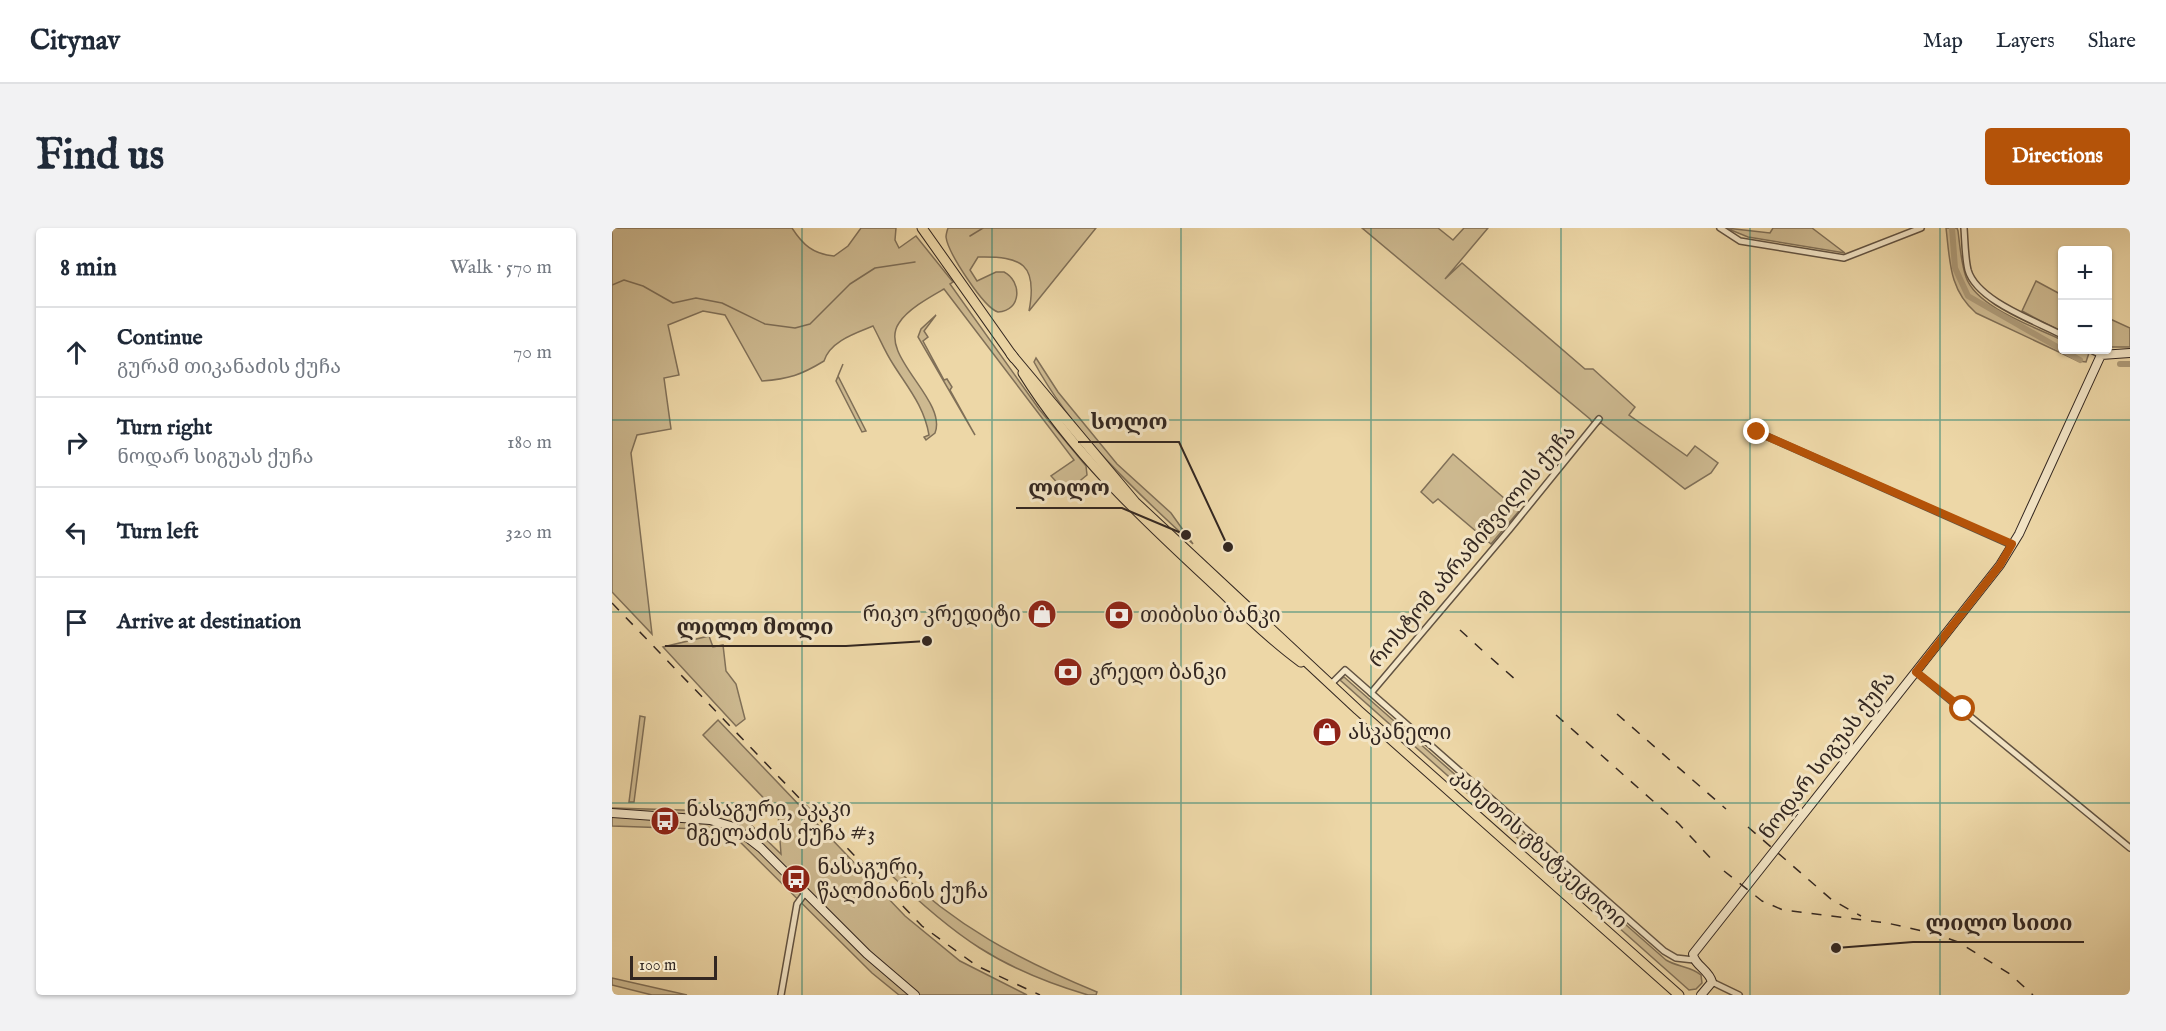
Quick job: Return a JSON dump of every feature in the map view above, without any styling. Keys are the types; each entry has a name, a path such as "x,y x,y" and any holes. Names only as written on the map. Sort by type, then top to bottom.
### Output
{"highway":[{"name":"კახეთის გზატკეცილი","path":"922,228 1044,405 1107,482 1260,627 1327,682 1679,995"}],"street":[{"path":"1720,228 1740,240 1844,258 1921,228"},
{"path":"1964,228 1968,270 1980,289 1998,302 2058,333"},
{"path":"2101,355 2130,353"},
{"name":"ნოდარ სიგუას ქუჩა","path":"1694,960 1693,954 2000,565 2042,487 2101,355"},
{"name":"როსტომ აბრამიშვილის ქუჩა","path":"1371,693 1509,530 1599,419"},
{"path":"1757,432 2012,544"},
{"name":"როსტომ აბრამიშვილის ქუჩა","path":"1327,682 1345,670 1665,951 1676,958 1694,960"},
{"path":"1916,672 2130,848"},
{"path":"612,813 638,813 710,820 734,827 747,836 867,954 915,995"},
{"path":"781,995 797,904 805,892"},
{"path":"1694,960 1712,982 1739,995"},
{"path":"1701,995 1712,982"}],"shaded area":[{"path":"612,228 792,228 809,248 834,256 848,246 861,228 896,228 895,240 899,248 916,236 953,282 950,284 1039,409 1086,466 1087,475 1071,488 1062,488 1051,476 1074,460 944,289 908,313 899,323 895,336 897,349 904,363 932,406 936,420 935,433 926,440 924,437 929,435 927,425 919,406 873,326 838,343 827,354 824,361 808,370 794,376 762,381 725,315 703,311 668,325 679,375 664,378 671,429 637,435 631,453 652,634 612,592"},
{"path":"948,228 1096,228 1029,311 1031,283 1023,266 1006,258 978,257 970,270 977,281 996,272 1004,272 1014,282 1017,295 1012,307 998,312 984,301 960,267 948,245 946,237"},
{"path":"1362,228 1438,228 1453,240 1464,228 1488,228 1445,279 1462,263 1585,369 1593,369 1635,407 1629,415 1687,456 1695,446 1718,463 1711,473 1685,489 1601,423 1595,427 1590,419"},
{"path":"1726,228 1770,233 1773,228 1812,228 1845,253 1748,237"},
{"path":"1946,228 1957,228 1966,277 1972,288 1994,307 2058,338 2058,352 1976,313 1960,295 1950,263"},
{"path":"2036,281 2058,293 2058,330 2022,311"},
{"path":"936,315 924,331 928,337 923,341 944,380 947,379 952,387 950,390 975,435 918,337 921,329"},
{"path":"2112,320 2130,328 2130,347 2112,347"},
{"path":"2063,354 2089,354 2086,362"},
{"path":"1036,358 1058,392 1117,464 1171,513 1193,544 1127,482 1086,436 1049,387 1034,362"},
{"path":"838,376 866,431 862,432 836,381"},
{"path":"1453,454 1519,511 1491,544 1438,499 1433,503 1421,492"},
{"path":"709,636 713,647 723,645 726,671 736,684 745,719 736,726 663,647"},
{"path":"1344,677 1666,960 1697,972 1701,975 1702,983 1696,989 1689,990 1340,680"},
{"path":"640,716 645,717 634,802 629,802"},
{"path":"718,720 905,916 960,961 1027,995 899,995 872,973 736,838 699,829 612,826 612,808 715,811 747,821 781,854 778,813 703,735"},
{"path":"894,867 941,907 989,940 1040,967 1097,992 1096,995 1088,995 1028,974 979,948 912,895 888,872"},
{"path":"612,978 687,995 652,995 612,985"}],"waterway":[{"path":"970,236 983,228"},
{"path":"1952,228 1955,268 1968,296 2080,360"},
{"path":"612,285 624,280 643,286 673,303 696,298 722,303 765,324 795,328 810,324 850,284 875,268 915,262"},
{"path":"2120,364 2130,364"}],"railway":[{"path":"612,603 922,926 977,966 1040,995"},
{"path":"1460,630 1483,651"},
{"path":"1491,658 1516,680"},
{"path":"1617,714 1726,809"},
{"path":"1556,715 1679,824 1715,863"},
{"path":"1748,827 1832,900 1861,916"},
{"path":"1724,871 1762,901 1783,910 1887,923 1936,934 1958,942 2010,974 2033,995"}],"place":[{"name":"ლილო","path":"1186,535"},
{"name":"სოლო","path":"1228,547"},
{"name":"რიკო კრედიტი","path":"1042,614"},
{"name":"თიბისი ბანკი","path":"1119,615"},
{"name":"ლილო მოლი","path":"927,641"},
{"name":"კრედო ბანკი","path":"1068,672"},
{"name":"ასკანელი","path":"1327,732"},
{"name":"ნასაგური, აკაკი მგელაძის ქუჩა #3","path":"665,821"},
{"name":"ნასაგური, წალმიანის ქუჩა","path":"796,879"},
{"name":"ლილო სითი","path":"1836,948"}],"route":[{"path":"1757,432 2012,544 2000,565 1916,672 1963,709"}]}
